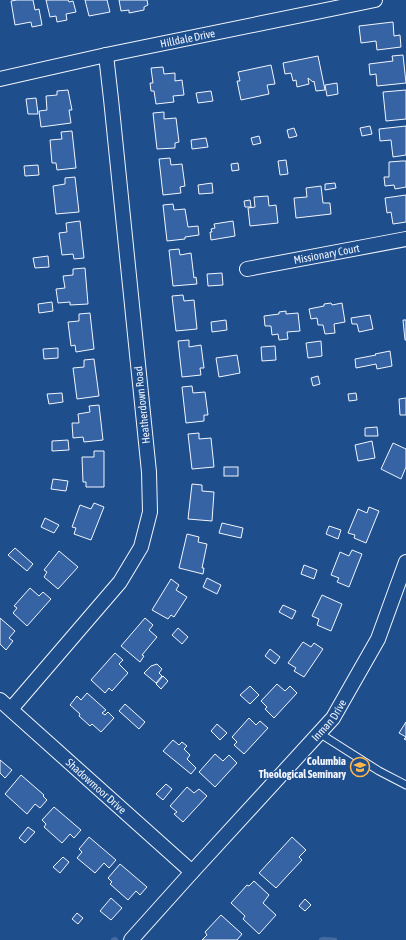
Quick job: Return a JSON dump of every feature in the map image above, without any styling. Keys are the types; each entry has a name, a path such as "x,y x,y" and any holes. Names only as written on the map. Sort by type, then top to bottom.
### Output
{"street":[{"name":"Hilldale Drive","path":"0,79 106,55 375,0"},
{"name":"Heatherdown Road","path":"5,705 120,582 141,547 150,512 149,472 106,55"},
{"name":"Missionary Court","path":"247,269 406,239"},
{"name":"Inman Drive","path":"131,940 333,718 378,639 406,562"},
{"name":"Shadowmoor Drive","path":"5,705 192,872"}],"lane":[{"path":"319,733 406,786"}],"building":[{"path":"33,0 35,10 39,9 42,25 32,27 31,22 15,25 11,1"},
{"path":"46,0 73,1 76,12 66,14 67,20 57,22 56,16 50,17"},
{"path":"85,0 107,0 110,12 89,16"},
{"path":"119,0 147,0 148,5 144,7 144,10 129,13 129,10 121,11"},
{"path":"393,22 394,36 400,35 401,47 377,50 376,41 361,43 359,26"},
{"path":"403,55 406,83 377,86 376,74 370,75 369,64 393,61 392,56"},
{"path":"318,56 325,90 316,91 314,81 313,82 308,78 309,84 297,87 296,80 293,81 291,73 285,74 283,63"},
{"path":"271,65 275,84 267,85 269,94 241,100 237,81 240,81 238,72"},
{"path":"163,67 164,74 175,73 175,81 182,80 184,95 173,96 174,102 156,104 154,91 151,91 150,83 153,83 151,68"},
{"path":"337,83 338,94 327,96 325,85"},
{"path":"68,90 72,110 69,110 71,123 41,127 39,111 47,110 46,96 57,95 57,91"},
{"path":"406,90 406,119 386,121 383,92"},
{"path":"211,91 213,101 198,103 196,93"},
{"path":"36,98 38,114 28,114 26,99"},
{"path":"164,112 164,119 176,118 179,142 175,143 175,148 157,149 153,113"},
{"path":"370,126 372,134 362,136 360,128"},
{"path":"406,126 406,155 393,157 391,140 380,141 379,129"},
{"path":"294,128 297,136 289,138 287,130"},
{"path":"72,131 76,168 57,170 56,163 52,163 50,140 62,139 61,132"},
{"path":"259,136 261,143 253,145 251,138"},
{"path":"206,138 208,147 192,149 191,140"},
{"path":"170,158 171,165 182,164 185,186 180,187 181,193 163,195 159,159"},
{"path":"286,160 288,174 280,175 278,161"},
{"path":"406,161 406,187 395,189 394,185 385,186 384,177 389,177 389,162"},
{"path":"238,163 239,170 232,171 231,164"},
{"path":"38,165 39,175 25,176 24,166"},
{"path":"75,177 79,212 56,214 53,186 65,184 65,178"},
{"path":"212,183 213,193 199,194 198,185"},
{"path":"335,183 336,188 325,190 325,184"},
{"path":"321,186 323,203 330,203 331,214 296,218 294,198 307,197 306,188"},
{"path":"406,195 406,222 393,224 391,212 387,213 385,198"},
{"path":"268,196 269,206 276,205 278,223 250,226 248,208 255,207 254,197"},
{"path":"250,200 251,207 245,207 244,201"},
{"path":"173,204 174,210 185,209 188,227 198,226 199,235 185,237 185,239 167,241 163,205"},
{"path":"80,221 84,258 74,259 73,254 62,255 59,233 67,232 66,223"},
{"path":"233,221 235,236 211,240 210,232 212,232 211,229 215,228 214,224"},
{"path":"179,249 180,255 191,253 194,278 196,277 197,284 173,286 169,250"},
{"path":"48,256 49,267 35,268 33,258"},
{"path":"85,268 88,304 70,305 70,302 58,303 56,289 65,288 63,276 73,275 73,269"},
{"path":"222,273 223,285 208,286 207,274"},
{"path":"183,295 184,301 194,300 197,329 176,331 172,296"},
{"path":"52,302 53,311 39,313 38,304"},
{"path":"331,303 332,305 342,303 345,322 334,324 335,333 325,334 323,325 318,325 317,318 311,319 309,309"},
{"path":"286,311 286,314 298,313 300,331 287,332 288,339 279,340 278,334 272,335 271,326 265,326 264,316 279,314 279,312"},
{"path":"90,313 94,349 76,352 75,345 71,346 68,322 79,321 79,314"},
{"path":"370,315 373,329 359,332 357,324 352,324 351,318"},
{"path":"226,320 227,330 212,332 211,322"},
{"path":"403,320 406,320 406,340 405,340"},
{"path":"189,340 189,347 201,345 204,368 200,368 201,375 182,377 178,341"},
{"path":"321,341 322,356 308,358 306,343"},
{"path":"275,346 276,360 262,361 261,347"},
{"path":"58,348 58,358 44,359 43,349"},
{"path":"390,351 392,366 377,369 376,364 356,368 355,359"},
{"path":"237,355 240,373 219,377 216,358"},
{"path":"94,359 99,396 77,399 73,368 84,367 84,360"},
{"path":"318,376 320,384 313,386 311,378"},
{"path":"192,386 193,393 205,392 208,415 204,415 204,421 186,423 182,387"},
{"path":"62,393 63,402 49,404 47,394"},
{"path":"356,393 357,400 349,401 348,394"},
{"path":"406,398 406,415 400,415 399,399"},
{"path":"99,405 103,440 84,442 83,437 73,438 72,423 79,423 78,414 90,412 89,406"},
{"path":"377,427 378,436 365,436 365,428"},
{"path":"199,433 199,439 211,438 214,467 192,469 188,434"},
{"path":"68,440 69,450 52,451 52,441"},
{"path":"372,441 375,458 358,461 355,445"},
{"path":"393,443 406,449 406,467 401,479 381,469"},
{"path":"94,451 104,451 104,487 86,487 86,482 83,482 82,457 94,457"},
{"path":"224,467 238,467 238,476 224,476"},
{"path":"53,479 68,481 66,491 51,489"},
{"path":"192,484 202,485 202,491 214,492 212,521 188,519"},
{"path":"94,503 104,507 91,540 74,534 76,528 72,527 80,505 91,509"},
{"path":"369,507 379,511 366,543 354,538 355,535 348,533 358,509 367,513"},
{"path":"45,518 59,525 54,533 41,527"},
{"path":"222,523 243,528 241,538 219,533"},
{"path":"329,526 341,530 338,539 326,534"},
{"path":"187,534 199,537 198,542 207,544 202,568 204,568 203,574 179,568"},
{"path":"15,548 33,564 27,571 8,555"},
{"path":"352,550 362,554 349,587 337,582 339,578 331,575 340,552 349,556"},
{"path":"59,551 78,567 58,589 44,577 47,572 44,570"},
{"path":"304,565 317,570 314,579 301,574"},
{"path":"207,578 221,585 217,594 203,587"},
{"path":"171,579 179,585 176,590 187,597 174,617 171,615 168,619 152,610"},
{"path":"30,588 39,596 43,592 51,599 27,626 13,613 17,608 14,606"},
{"path":"322,595 342,604 331,631 317,625 319,619 312,616"},
{"path":"283,605 296,611 292,619 279,612"},
{"path":"0,618 15,631 9,638 13,641 6,650 0,644"},
{"path":"145,618 153,625 149,630 157,637 142,655 144,656 140,662 121,646"},
{"path":"178,628 188,637 182,644 172,635"},
{"path":"303,642 311,647 314,643 323,649 304,677 294,671 296,668 288,663"},
{"path":"270,649 280,657 275,664 265,656"},
{"path":"115,653 123,660 119,664 128,673 112,691 109,688 105,693 91,680"},
{"path":"157,664 162,669 159,673 162,676 156,683 144,673 151,666"},
{"path":"163,676 168,681 161,689 156,684"},
{"path":"277,684 285,691 290,686 297,693 274,718 265,709 267,707 261,701"},
{"path":"250,686 259,695 250,704 240,695"},
{"path":"87,693 106,710 102,713 105,715 108,712 114,718 101,732 92,724 90,726 70,705 77,696 81,700"},
{"path":"125,704 145,722 139,729 119,711"},
{"path":"249,718 256,725 260,721 268,728 244,754 234,745 237,742 232,737"},
{"path":"406,722 406,737 399,733"},
{"path":"217,724 227,733 220,740 211,731"},
{"path":"173,740 179,745 182,742 187,746 184,749 190,755 187,759 196,768 191,774 163,751"},
{"path":"215,754 223,761 229,755 237,763 215,787 199,772"},
{"path":"0,760 12,770 5,778 0,773"},
{"path":"21,775 44,795 43,796 47,800 40,808 35,804 27,814 5,794"},
{"path":"166,784 172,789 163,800 156,794"},
{"path":"187,787 194,793 199,789 207,796 183,822 174,814 177,812 170,806"},
{"path":"54,807 81,830 74,838 70,834 62,843 44,827 46,824 42,820"},
{"path":"28,827 35,832 25,843 19,838"},
{"path":"89,837 116,860 109,868 104,863 95,873 77,858 82,852 79,849"},
{"path":"292,837 306,850 299,857 302,860 276,888 259,873"},
{"path":"63,857 69,862 60,873 53,867"},
{"path":"120,864 147,887 140,895 136,891 128,900 110,884 112,882 108,878"},
{"path":"254,881 269,895 263,903 276,915 259,934 243,919 245,916 231,903 247,885 249,886"},
{"path":"111,898 122,908 111,920 100,911"},
{"path":"305,899 311,905 305,911 299,906"},
{"path":"77,913 83,918 78,924 72,919"},
{"path":"221,915 242,934 237,940 202,940 207,935 205,932"}],"waterway":[{"path":"321,940 335,940"}],"place":[{"name":"Columbia Theological Seminary","path":"360,767"}]}
